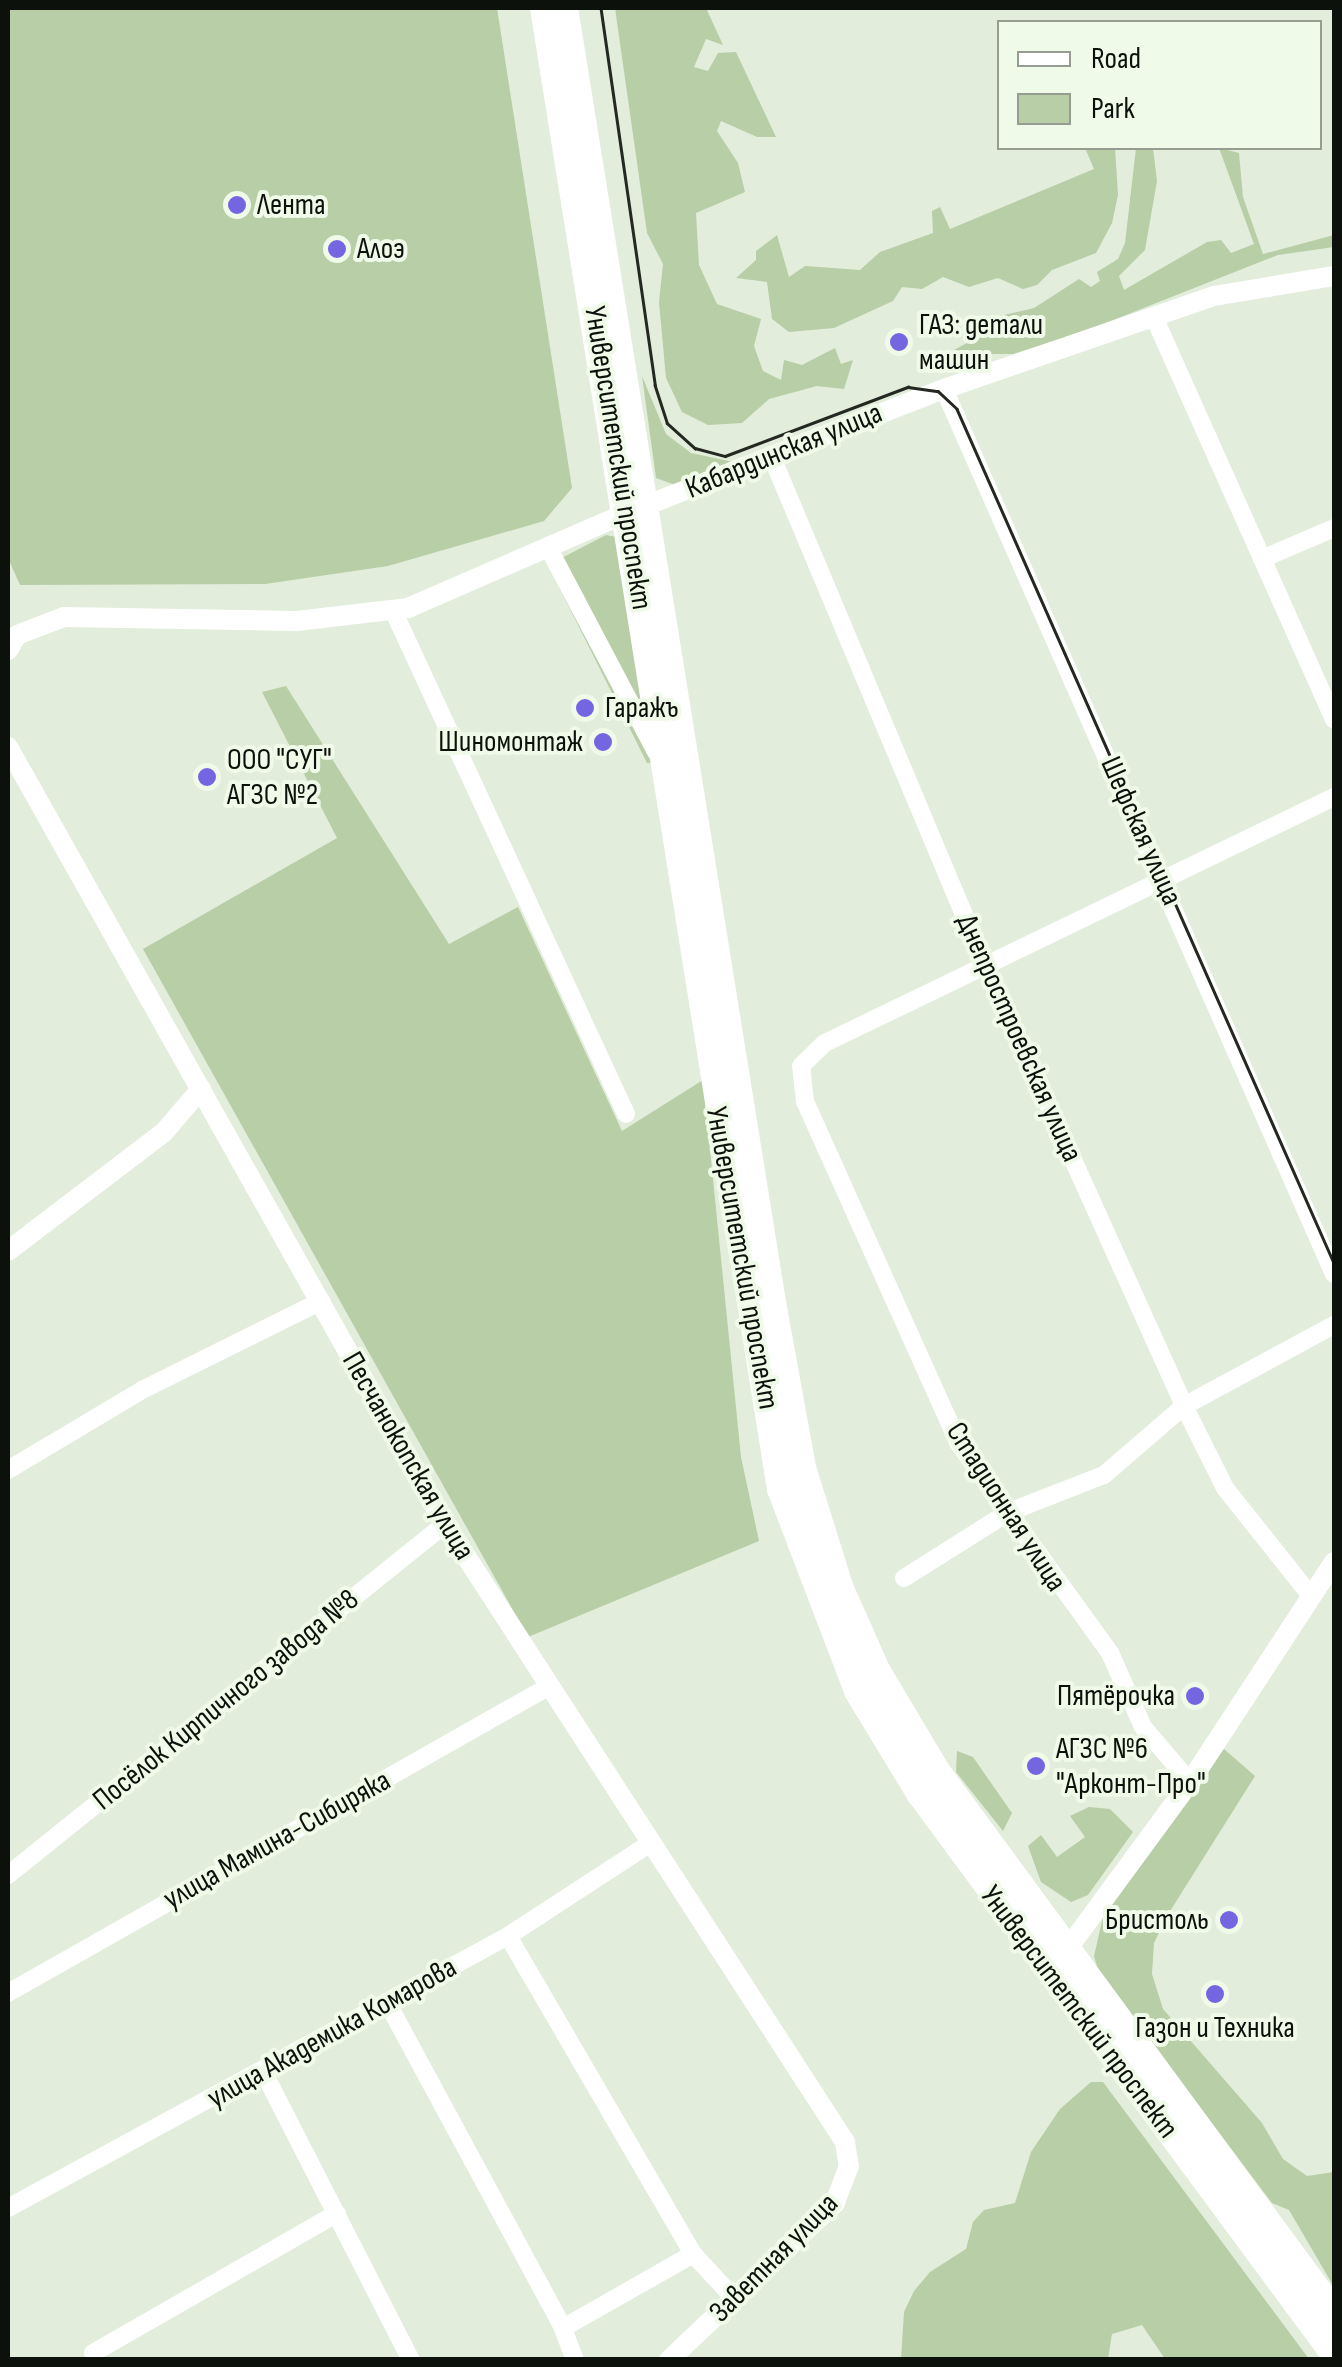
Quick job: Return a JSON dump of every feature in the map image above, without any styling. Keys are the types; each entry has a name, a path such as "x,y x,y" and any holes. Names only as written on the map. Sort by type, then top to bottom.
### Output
{"highway":[{"name":"Университетский проспект","path":"544,8 638,509 802,1468 840,1588 877,1672 1056,1962 1334,2354"},
{"name":"Университетский проспект","path":"564,8 638,509 664,765 781,1489 858,1691 920,1793 1334,2313"}],"street":[{"name":"Кабардинская улица","path":"8,650 17,635 64,618 297,621 393,610 770,455 944,389 1214,296 1334,276"},
{"path":"1154,317 1334,720"},
{"name":"Шефская улица","path":"944,389 1334,1274"},
{"name":"Днепростроевская улица","path":"770,455 986,967 1184,1406 1225,1488 1311,1596"},
{"path":"1262,559 1334,528"},
{"path":"548,548 664,765"},
{"path":"393,610 626,1114"},
{"name":"Песчанокопская улица","path":"8,747 445,1524 546,1688 845,2142"},
{"path":"986,967 1164,884 1334,797"},
{"name":"Стадионная улица","path":"986,967 825,1043 802,1066 804,1102 959,1444 1060,1592 1110,1653 1143,1727 1190,1782"},
{"path":"8,1252 164,1132 200,1089"},
{"path":"8,1470 142,1390 321,1301"},
{"path":"904,1578 1009,1512 1104,1474 1184,1406 1334,1325"},
{"name":"Посёлок Кирпичного завода №8","path":"8,1875 445,1524"},
{"path":"1056,1962 1190,1782 1334,1562"},
{"name":"улица Мамина-Сибиряка","path":"8,1993 546,1688"},
{"name":"улица Академика Комарова","path":"8,2208 508,1936 649,1844"},
{"path":"508,1936 693,2254 734,2298"},
{"path":"388,2004 563,2328 574,2360"},
{"path":"263,2071 411,2360"},
{"name":"Заветная улица","path":"670,2360 835,2203 849,2166 845,2142"},
{"path":"93,2353 337,2213"},
{"path":"563,2328 693,2254"}],"green space":[{"path":"8,8 497,8 572,488 544,521 388,566 265,584 20,585 8,558"},
{"path":"615,8 706,8 723,45 706,39 694,67 708,71 718,53 736,52 776,137 757,137 721,121 717,131 738,163 745,192 696,213 699,265 717,304 761,319 754,346 763,371 781,380 784,360 802,365 835,348 841,364 853,360 844,389 817,386 769,399 742,423 708,425 682,412 666,378 659,302 663,264 647,233"},
{"path":"1086,150 1115,150 1118,195 1112,223 1096,253 1052,270 1037,285 1023,289 998,278 969,287 943,277 922,289 902,287 893,301 834,328 789,332 772,319 767,282 736,278 756,260 756,251 777,235 789,277 805,266 860,270 880,252 933,233 932,211 940,207 950,229 1094,169"},
{"path":"1136,150 1153,150 1157,181 1145,250 1119,276 1124,290 1207,242 1221,240 1231,253 1254,244 1220,150 1239,153 1243,197 1263,254 1334,235 1334,247 1278,255 1088,330 1013,354 988,354 976,368 950,366 952,351 967,343 973,322 1034,308 1079,279 1091,287 1100,281 1097,272 1118,259 1125,243"},
{"path":"642,376 666,434 691,453 738,463 678,486 656,478"},
{"path":"606,535 616,537 656,762 647,763 548,565"},
{"path":"286,686 449,944 518,907 622,1131 703,1080 741,1457 759,1541 528,1637 143,949 337,838 262,692"},
{"path":"1224,1749 1255,1776 1167,1916 1154,1943 1152,1974 1163,2009 1262,2123 1283,2159 1307,2176 1334,2172 1334,2287 1289,2210 1272,2203 1099,1973 1094,1956 1103,1917"},
{"path":"957,1751 973,1757 1012,1813 1003,1831 956,1772"},
{"path":"1089,1807 1110,1809 1133,1832 1088,1895 1071,1902 1041,1882 1028,1846 1041,1835 1057,1857 1085,1837 1070,1816"},
{"path":"1091,2082 1103,2082 1309,2359 1165,2359 1142,2325 1112,2334 1108,2359 901,2359 904,2312 914,2291 930,2272 966,2249 973,2222 984,2210 1015,2203 1031,2152 1060,2109"}],"tram line":[{"path":"601,8 655,385 667,423 695,448 725,456 908,387 938,391 957,409 1334,1263"}],"place":[{"name":"Лента","path":"237,205"},
{"name":"Алоэ","path":"337,249"},
{"name":"ГАЗ: детали машин","path":"899,342"},
{"name":"Гаражъ","path":"585,708"},
{"name":"Шиномонтаж","path":"603,742"},
{"name":"ООО \"СУГ\" АГЗС №2","path":"207,777"},
{"name":"Пятёрочка","path":"1195,1696"},
{"name":"АГЗС №6 \"Арконт-Про\"","path":"1036,1766"},
{"name":"Бристоль","path":"1229,1920"},
{"name":"Газон и Техника","path":"1215,1994"}]}
